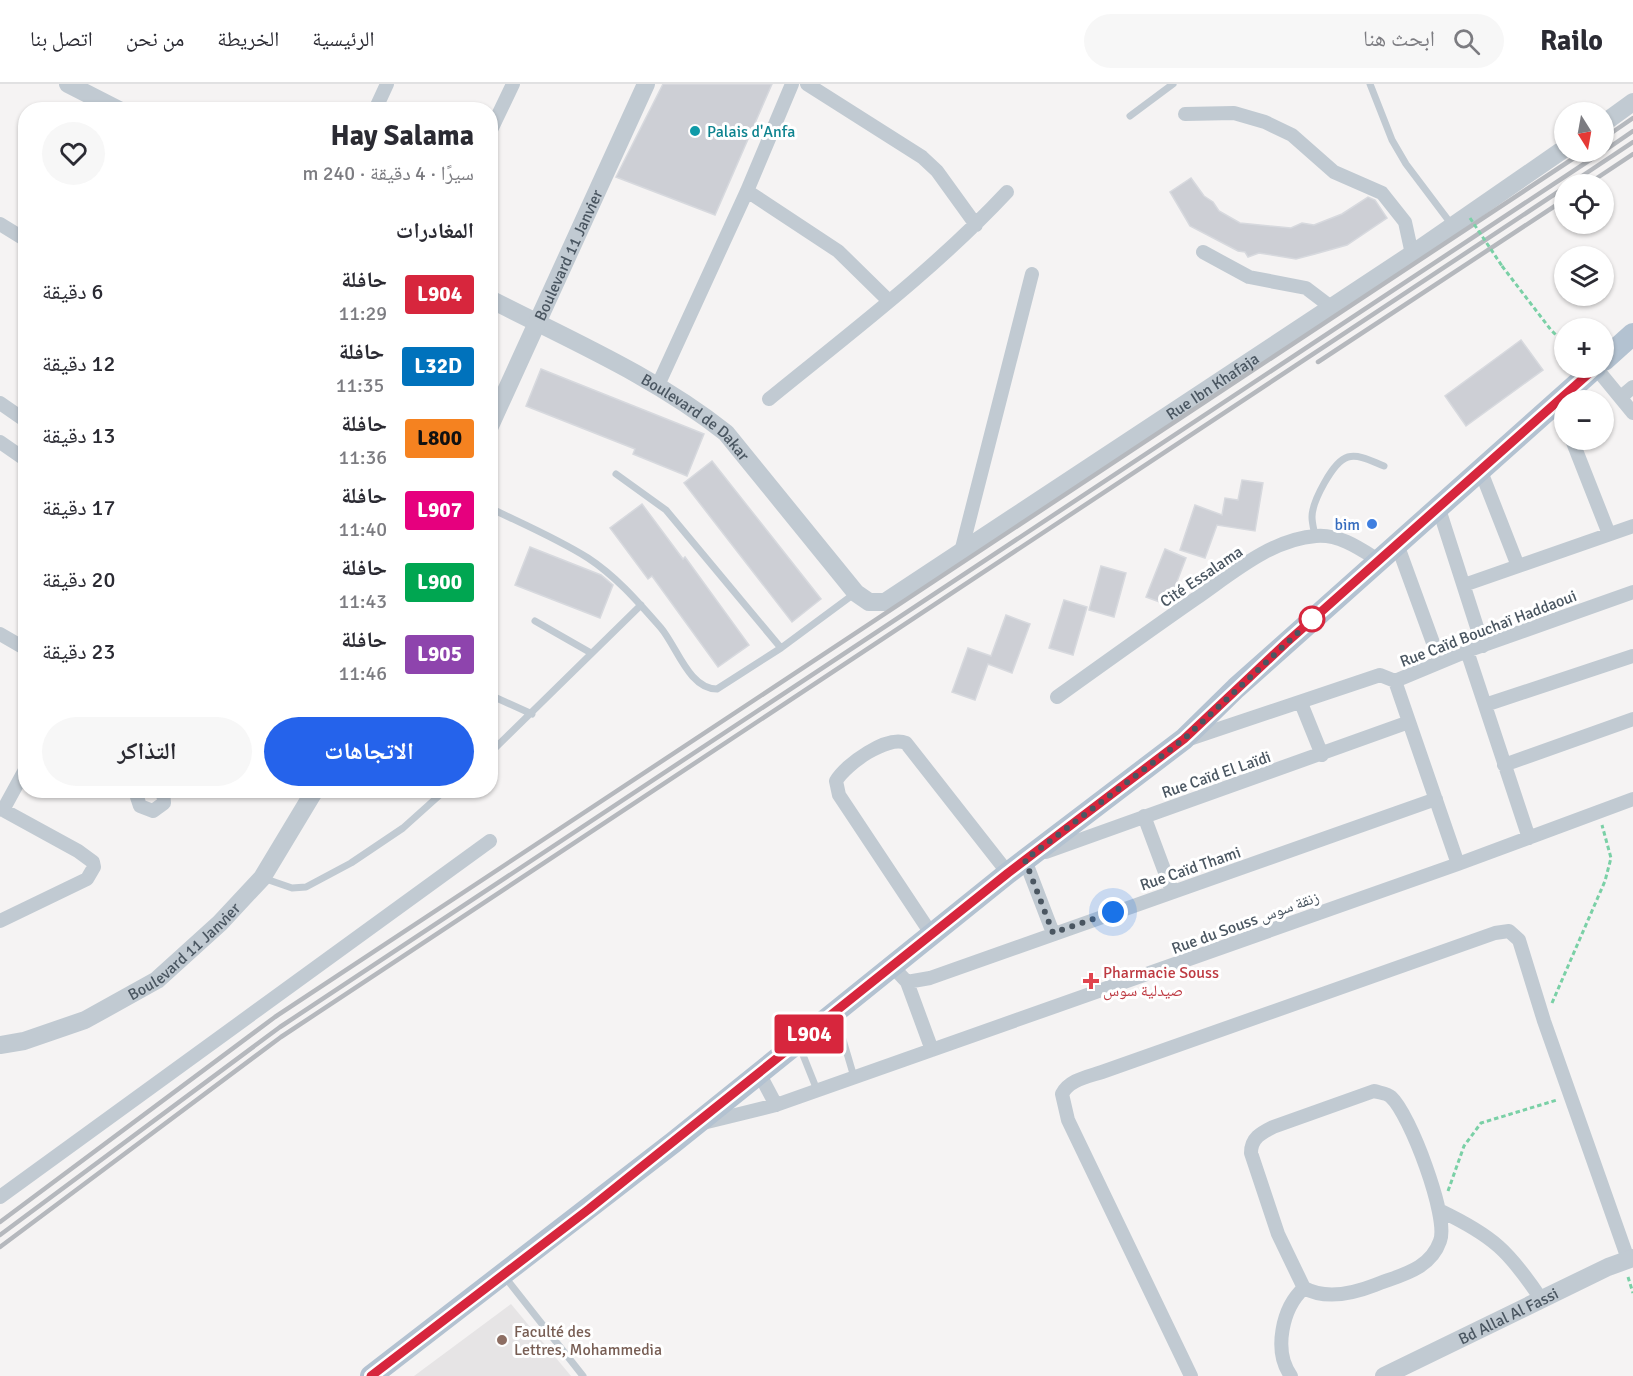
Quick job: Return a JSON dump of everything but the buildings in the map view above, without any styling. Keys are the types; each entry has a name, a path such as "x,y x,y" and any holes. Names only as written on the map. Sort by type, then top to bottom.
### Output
{"main road":[{"path":"1614,351 1633,334"},
{"path":"1577,390 1587,378"},
{"path":"371,1376 504,1275 835,1013 900,974 932,935 1184,739 1480,469 1554,415"}],"street":[{"path":"68,84 103,102"},
{"path":"379,102 387,84"},
{"path":"498,115 513,84"},
{"name":"Boulevard 11 Janvier","path":"498,409 646,84"},
{"path":"658,385 747,191 792,84"},
{"path":"807,84 922,157 937,171 976,225"},
{"path":"1614,116 1633,102"},
{"path":"1185,114 1234,113 1265,122 1292,135 1334,172 1382,193 1405,222 1412,254"},
{"name":"Rue Ibn Khafaja","path":"856,593 869,602 889,601 1412,254 1554,156"},
{"path":"747,191 838,251 889,301"},
{"path":"769,399 889,301 976,225 1007,192"},
{"path":"0,224 18,235"},
{"path":"1203,252 1249,277 1306,288 1331,307"},
{"path":"961,552 1032,274"},
{"name":"Boulevard de Dakar","path":"498,303 658,385 726,433 856,593"},
{"path":"1604,378 1633,413"},
{"path":"1621,398 1633,387"},
{"path":"0,403 18,415"},
{"path":"0,442 18,454"},
{"path":"1576,450 1609,534"},
{"path":"1480,469 1518,566"},
{"path":"1438,506 1483,646"},
{"path":"1464,585 1633,525"},
{"name":"Cité Essalama","path":"1057,697 1267,552 1315,536 1334,537 1357,546 1378,560"},
{"path":"1397,544 1440,662"},
{"name":"Rue Caïd Bouchaï Haddaoui","path":"1184,739 1199,736 1380,675 1395,681 1467,651 1633,592"},
{"path":"0,634 18,644"},
{"path":"1467,651 1529,838"},
{"path":"1485,705 1633,656"},
{"path":"1395,681 1458,864"},
{"path":"1300,703 1322,755"},
{"path":"1504,765 1633,719"},
{"name":"Rue Caïd El Laïdi","path":"1023,863 1041,854 1144,816 1409,723"},
{"path":"932,935 839,795 836,781 846,769 882,744 898,740 906,743 1023,863 1053,933"},
{"path":"0,921 87,879 94,867 93,862 78,851 2,809 18,782"},
{"path":"138,798 137,802 148,811 161,807 163,798"},
{"name":"Boulevard 11 Janvier","path":"0,1045 24,1041 85,1020 157,980 220,923 262,878 310,798"},
{"name":"Rue Caïd Thami","path":"900,974 930,978 1436,799"},
{"name":"Rue du Souss زنقة سوس","path":"695,1124 776,1105 1458,864 1633,799"},
{"path":"1144,816 1172,891"},
{"path":"0,1197 490,841"},
{"path":"1191,1376 1068,1120 1062,1094 1064,1089 1072,1083 1135,1060 1448,948 1505,931 1516,935 1519,940 1570,1096 1631,1259"},
{"path":"900,974 932,1050"},
{"path":"759,1073 776,1105"},
{"path":"1366,1093 1388,1095 1401,1110 1408,1124 1441,1210 1443,1232 1440,1242 1425,1264 1414,1271 1346,1294 1322,1294 1304,1288 1278,1234 1251,1153 1252,1145 1258,1135 1273,1127 1366,1093"},
{"path":"1441,1210 1498,1243 1513,1259 1540,1299"},
{"name":"Bd Allal Al Fassi","path":"1384,1376 1540,1299 1631,1259"},
{"path":"1291,1376 1282,1355 1281,1338 1293,1301 1304,1288"}],"lane":[{"path":"1130,116 1173,84"},
{"path":"1370,84 1388,130 1402,156 1452,225"},
{"path":"1315,536 1312,518 1314,506 1334,468 1346,457 1360,456 1384,466"},
{"path":"616,474 666,510 781,648"},
{"path":"498,512 588,558 618,581 664,632 698,683 709,689 717,689 781,648 856,593"},
{"path":"498,746 641,605"},
{"path":"535,621 591,653"},
{"path":"498,699 532,714"},
{"path":"262,878 292,888 306,887 351,863 403,828 437,798"},
{"path":"835,1013 854,1077"},
{"path":"798,1043 817,1090"},
{"path":"504,1275 583,1376"}],"path":[{"path":"1470,218 1554,333"},
{"path":"1544,1021 1605,881 1611,858 1599,812"},
{"path":"1441,1210 1464,1146 1480,1123 1570,1096"}],"shaded area":[{"name":"Faculté des Lettres, Mohammedia","path":"511,1304 571,1376 414,1376"}],"railway":[{"path":"1614,131 1633,118"},
{"path":"1614,144 1633,131"},
{"path":"1585,174 1633,142"},
{"path":"1603,174 1633,154"},
{"path":"0,1222 275,1017 1568,162"},
{"path":"0,1235 280,1027 1587,162"},
{"path":"0,1247 281,1037 1554,195"},
{"path":"1318,362 1554,207"}],"bus line":[{"name":"L904","path":"371,1376 589,1209 1008,873 1184,739 1236,688 1584,378"}],"place":[{"name":"Palais d'Anfa","path":"695,131"},
{"name":"bim","path":"1372,524"},
{"name":"Pharmacie Souss صيدلية سوس","path":"1091,981"},
{"name":"Faculté des Lettres, Mohammedia","path":"502,1340"}],"route":[{"path":"1113,912 1053,933 1025,860 1184,739 1236,688 1319,613 1312,619"}]}
